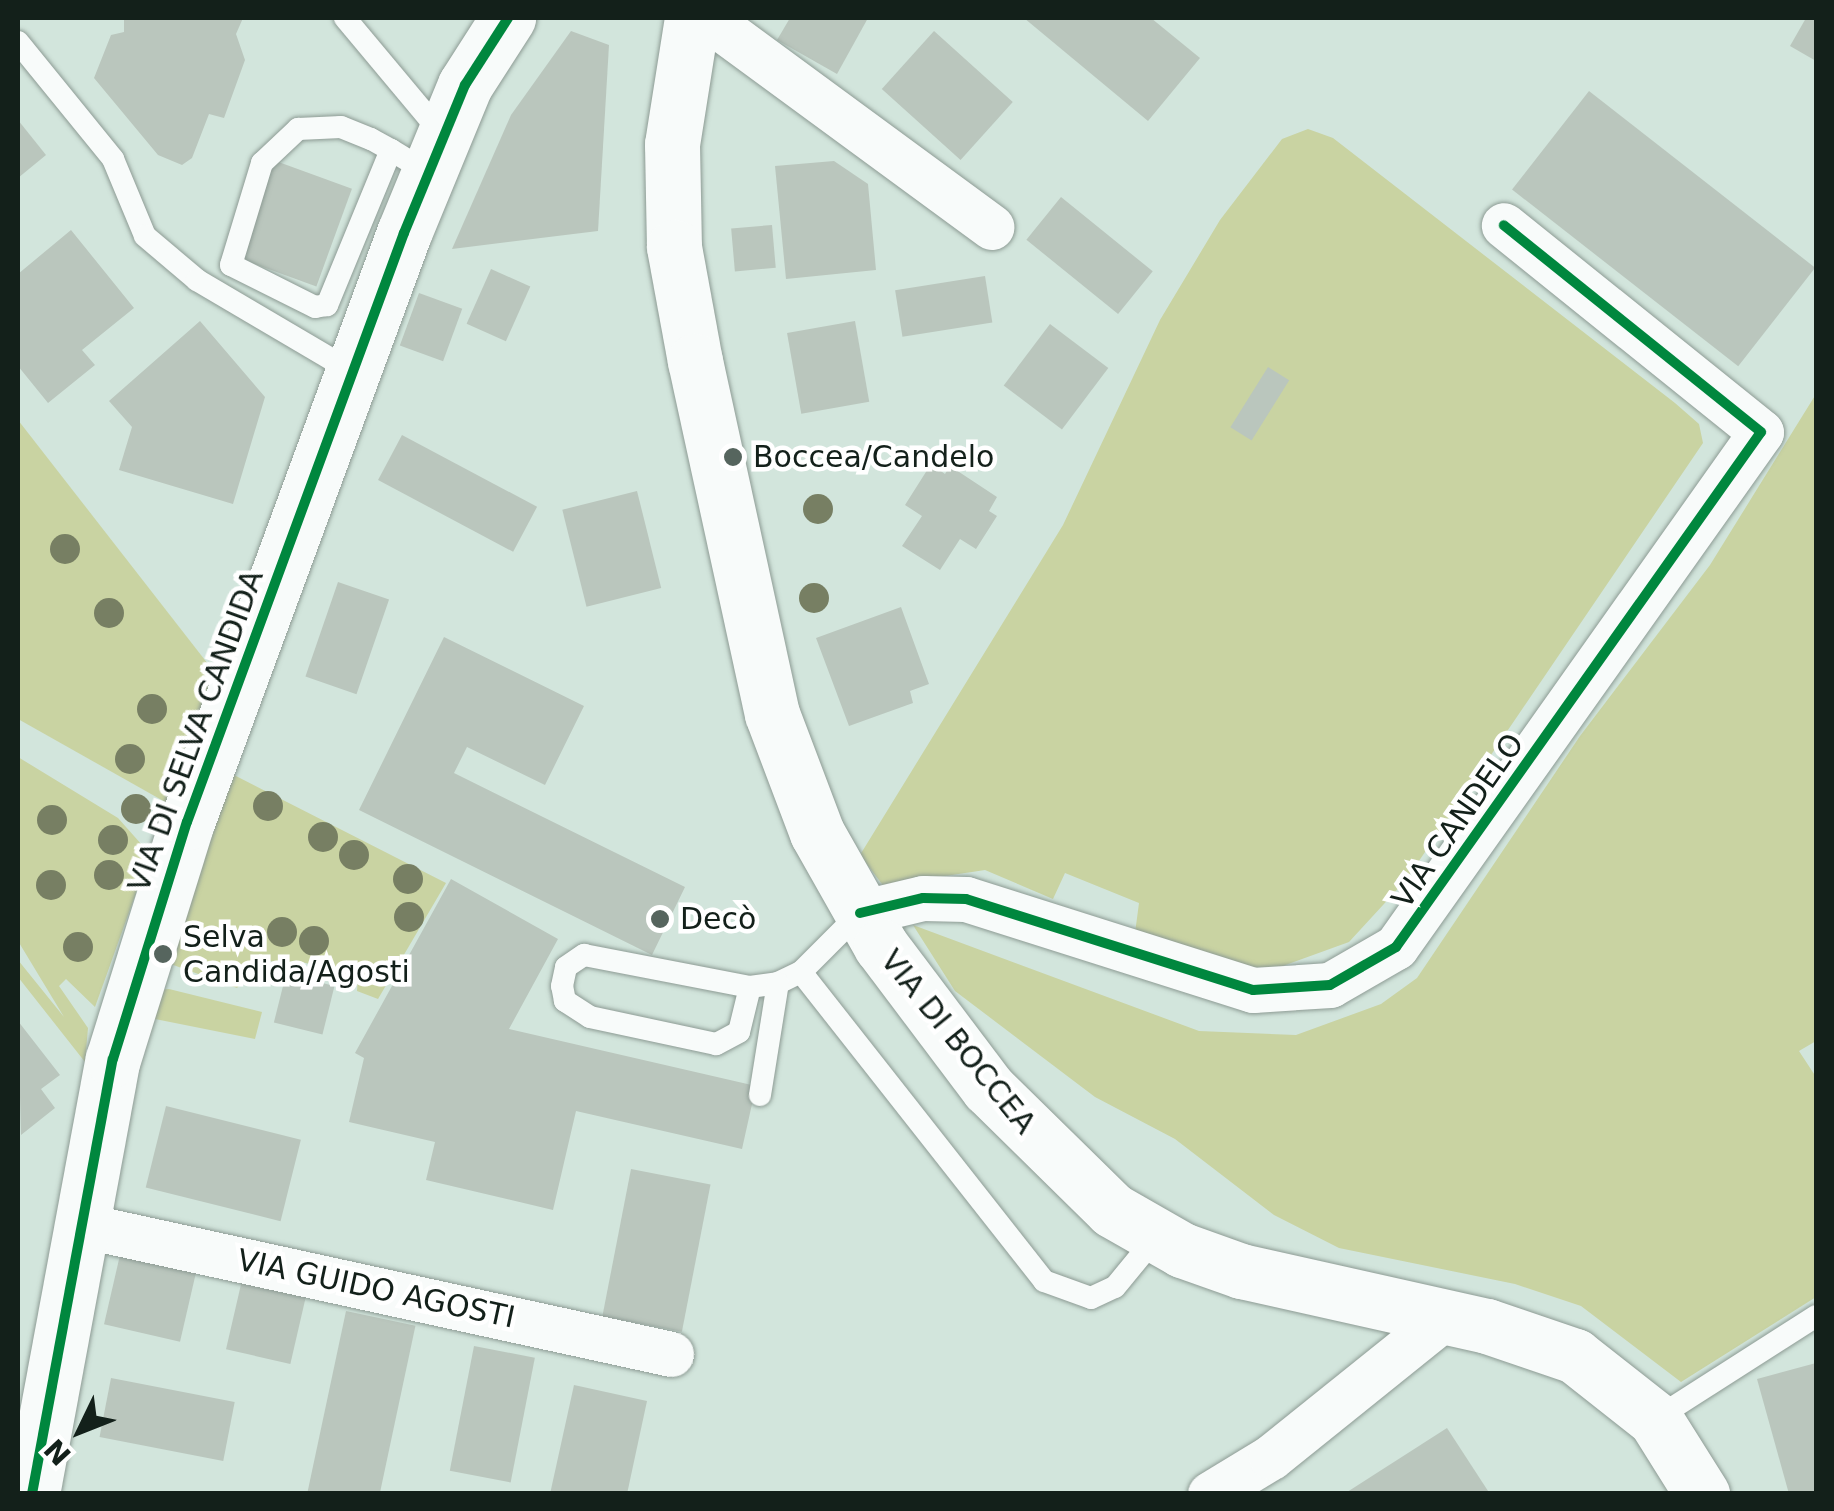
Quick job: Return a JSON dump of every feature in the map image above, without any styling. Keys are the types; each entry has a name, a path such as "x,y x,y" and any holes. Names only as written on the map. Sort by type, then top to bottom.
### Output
{"main road":[{"name":"VIA DI SELVA CANDIDA","path":"27,1488 112,1059 187,822 353,372 421,153 508,18"},
{"name":"VIA DI BOCCEA","path":"692,18 672,144 674,247 695,361 772,714 818,834 860,913 1007,1110 1081,1184 1156,1236 1240,1271 1445,1318 1575,1356 1655,1419 1702,1494"}],"street":[{"path":"707,18 991,227"},
{"name":"VIA CANDELO","path":"860,913 923,898 966,898 1253,990 1330,985 1396,947 1761,432 1504,225"},
{"name":"VIA GUIDO AGOSTI","path":"82,1225 671,1354"},
{"path":"1210,1494 1271,1457 1445,1318"}],"lane":[{"path":"345,18 421,153"},
{"path":"18,42 113,159 145,236 197,280 353,372"},
{"path":"316,123 421,153 327,305 315,307 231,265 262,163 288,136 316,123"},
{"path":"750,988 739,1032 716,1044 590,1017 565,1001 562,986 566,967 584,955 750,988 778,983 800,972 860,913"},
{"path":"800,972 1044,1280 1091,1298 1115,1287 1156,1236"},
{"path":"760,1095 778,983"},
{"path":"1655,1419 1816,1316"}],"green space":[{"path":"1308,129 1333,138 1675,403 1699,424 1703,443 1406,880 1349,942 1280,967 1239,968 1135,933 1139,903 1065,873 1053,899 985,870 932,878 894,900 860,855 1063,525 1160,320 1220,220 1282,139"},
{"path":"1816,394 1816,1041 1799,1051 1816,1077 1816,1297 1681,1382 1581,1306 1515,1284 1339,1248 1274,1215 1175,1139 1095,1097 955,991 913,925 1199,1031 1296,1035 1381,1004 1417,978 1580,736 1710,565"},
{"path":"18,420 222,682 167,803 18,719"},
{"path":"18,757 118,818 150,854 95,1007 66,979 59,986 88,1028 85,1062 18,977 18,960 64,1017 18,941"},
{"path":"234,775 446,883 378,999 357,991 358,977 302,962 259,961 237,988 165,962"},
{"path":"169,989 262,1012 255,1039 150,1018 155,990"}],"building":[{"path":"124,18 243,18 236,34 245,60 224,118 209,114 192,158 182,165 158,155 94,78 111,35 124,32"},
{"path":"790,18 868,18 837,74 777,40"},
{"path":"1024,18 1151,18 1200,58 1148,121"},
{"path":"1806,18 1816,18 1816,61 1790,46"},
{"path":"571,31 609,45 598,231 452,249 511,115"},
{"path":"934,31 1013,102 961,160 882,89"},
{"path":"1589,91 1815,268 1738,366 1512,190"},
{"path":"18,120 46,155 18,178"},
{"path":"273,160 352,189 316,286 237,258"},
{"path":"834,161 868,184 876,270 786,279 775,166"},
{"path":"1061,197 1153,271 1118,314 1026,240"},
{"path":"772,225 776,268 735,271 731,229"},
{"path":"71,230 134,308 82,350 95,365 48,403 18,366 18,274"},
{"path":"491,269 530,286 506,341 467,324"},
{"path":"985,276 992,322 902,337 895,290"},
{"path":"419,293 462,309 443,361 400,346"},
{"path":"200,321 265,397 233,504 119,470 132,427 109,401"},
{"path":"855,321 869,402 801,414 787,333"},
{"path":"1050,324 1108,368 1062,429 1004,385"},
{"path":"1268,367 1289,380 1252,440 1230,427"},
{"path":"402,435 537,507 513,552 378,480"},
{"path":"931,464 945,474 950,466 997,497 989,511 997,516 976,549 960,539 940,570 902,546 922,516 905,505"},
{"path":"637,491 661,588 586,607 562,510"},
{"path":"338,582 389,600 357,694 305,677"},
{"path":"901,607 929,684 910,691 913,703 849,726 816,638"},
{"path":"444,637 584,706 545,785 467,747 454,773 685,887 652,955 359,810"},
{"path":"451,879 558,939 509,1029 756,1086 742,1149 576,1111 553,1210 426,1180 435,1142 349,1122 364,1058 355,1053"},
{"path":"286,974 335,986 322,1035 274,1023"},
{"path":"18,1021 60,1075 41,1089 55,1108 21,1135"},
{"path":"166,1106 301,1140 281,1221 146,1188"},
{"path":"631,1169 711,1184 682,1332 602,1316"},
{"path":"120,1255 196,1273 180,1342 104,1324"},
{"path":"242,1280 306,1295 290,1364 226,1349"},
{"path":"346,1311 415,1326 380,1494 307,1494"},
{"path":"474,1346 535,1358 511,1482 450,1471"},
{"path":"1816,1363 1816,1494 1789,1494 1757,1379"},
{"path":"111,1378 235,1402 223,1461 100,1437"},
{"path":"574,1385 647,1401 627,1494 550,1494"},
{"path":"1447,1428 1490,1494 1344,1494"}],"cycle path":[{"path":"32,1494 113,1059 187,822 404,233 465,85 508,18"},
{"path":"860,913 923,898 966,899 1253,990 1330,985 1396,947 1761,432 1504,225"}],"place":[{"name":"Boccea/Candelo","path":"733,457"},
{"name":"Decò","path":"660,919"},
{"name":"Selva Candida/Agosti","path":"163,954"}]}
